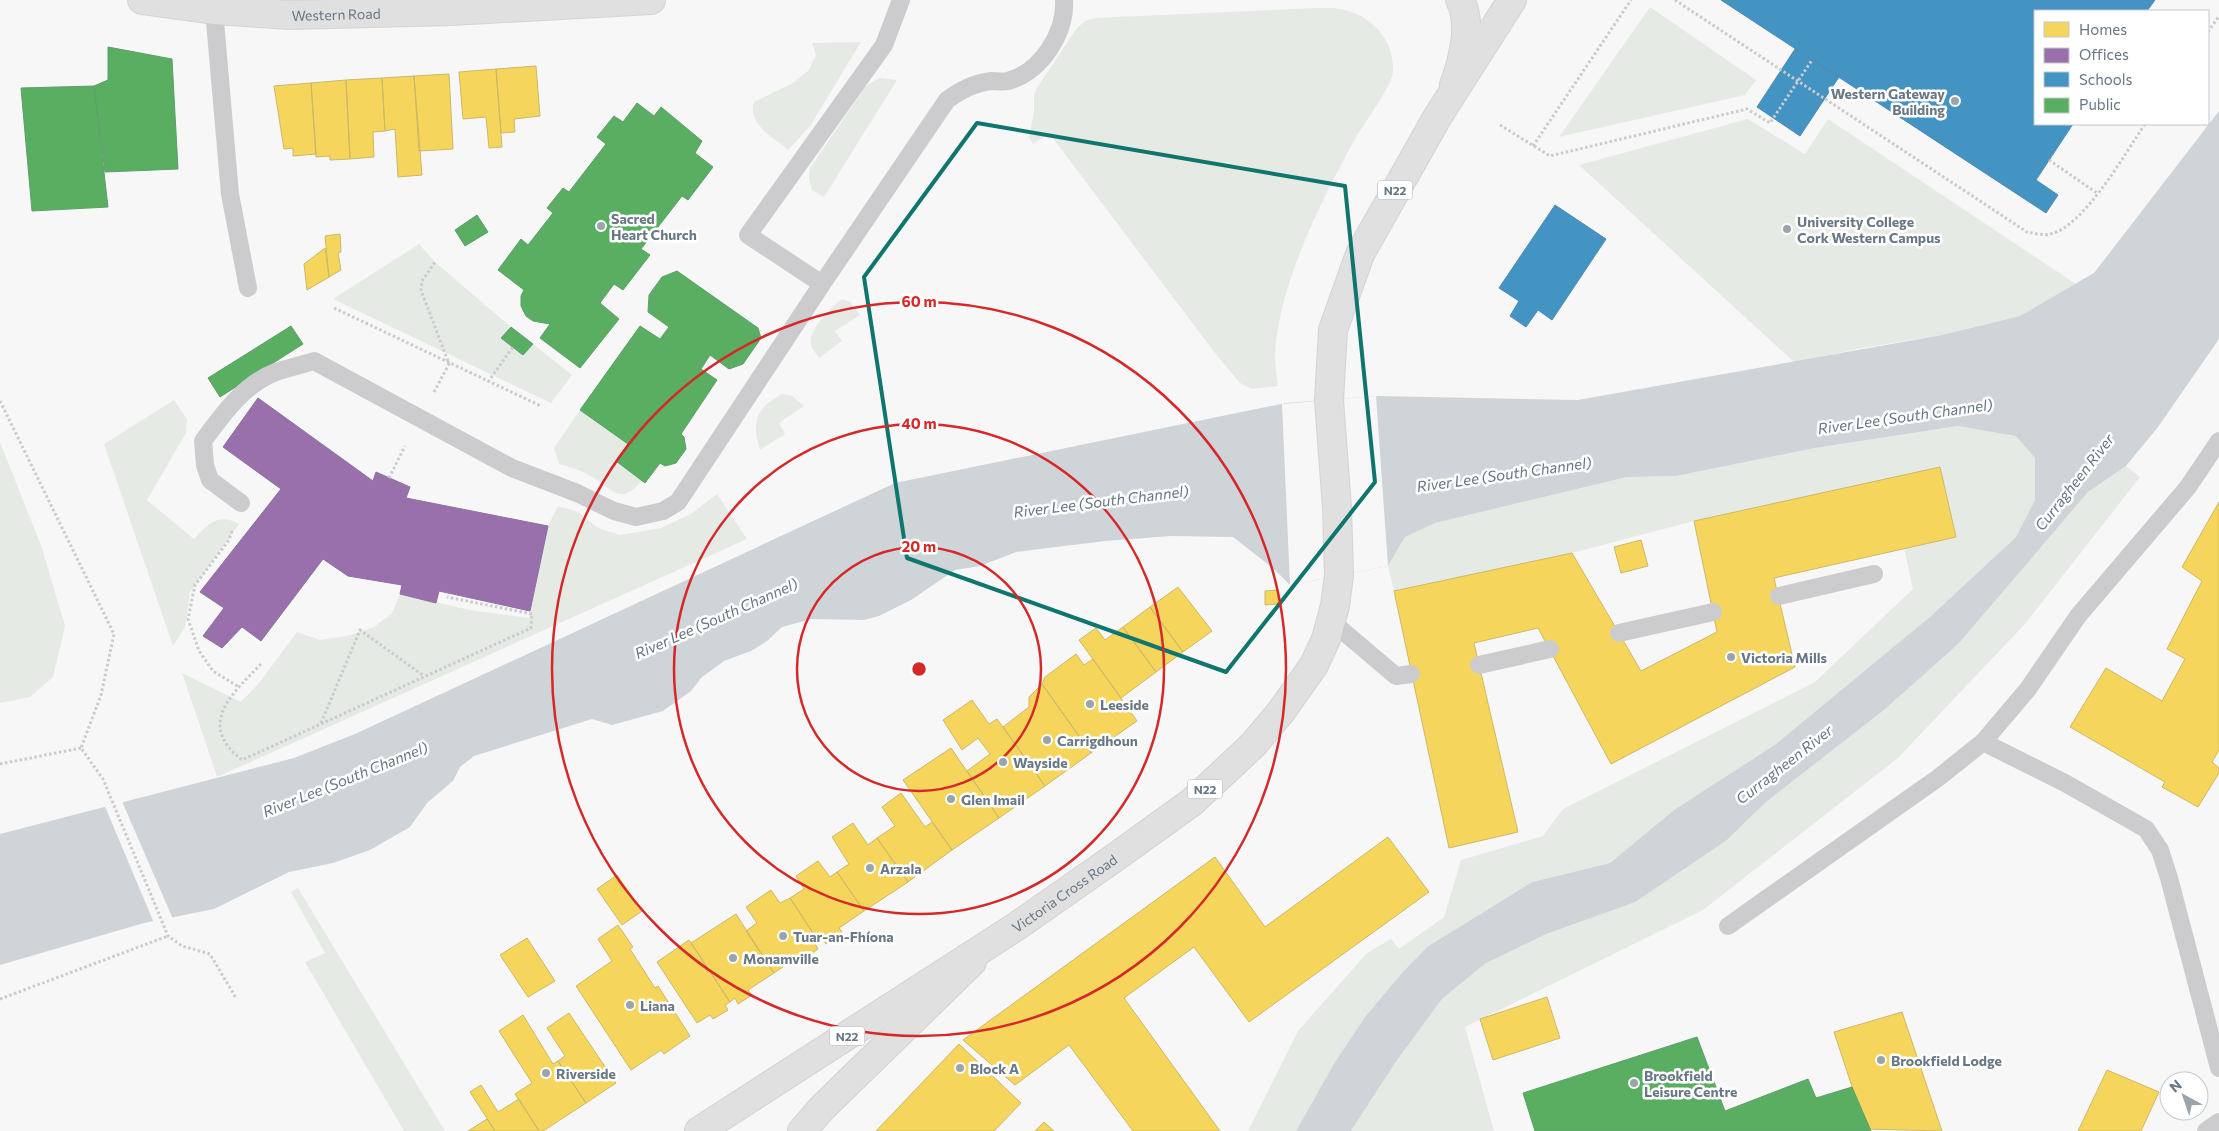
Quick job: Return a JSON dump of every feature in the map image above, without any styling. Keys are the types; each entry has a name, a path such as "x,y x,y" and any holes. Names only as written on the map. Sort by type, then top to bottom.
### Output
{"main road":[{"name":"Western Road","path":"142,0 214,10 290,7 461,11 651,0"},
{"path":"1450,96 1462,63 1466,33 1460,0"},
{"name":"N22","path":"1450,96 1512,0"},
{"name":"Victoria Cross Road","path":"699,1131 995,940 1117,856 1192,802 1247,750 1280,713 1314,665 1326,639 1335,606 1339,575 1337,508 1329,400 1333,330 1360,254 1450,96"},
{"path":"808,1129 995,940"}],"lane":[{"path":"822,284 748,235 884,45 902,0"},
{"path":"241,503 210,480 205,465 203,440 226,409 249,388 275,373 314,361 512,468 577,493 614,511 636,517 663,511 678,502 822,284 947,100 966,87 991,81 1008,81 1035,67 1053,44 1064,11 1064,0"},
{"path":"214,10 230,194 248,288"},
{"path":"1728,926 1938,778 1983,742 2028,689 2078,616 2188,487 2219,441"},
{"path":"1778,596 1874,574"},
{"path":"1619,633 1713,612"},
{"path":"1331,621 1396,676 1411,674"},
{"path":"1479,665 1550,649"},
{"path":"1983,742 2065,783 2146,829 2160,850 2169,878 2219,1068"},
{"path":"2206,1131 2219,1122"}],"path":[{"path":"1533,146 1631,0"},
{"path":"1675,0 2027,232 2050,234 2067,228 2084,212 2144,125"},
{"path":"2209,31 2219,16"},
{"path":"1500,125 1550,156 1747,109 1770,123 1812,60"},
{"path":"2049,160 2097,193"},
{"path":"389,478 448,364 421,290 422,281 435,262"},
{"path":"334,308 448,364 541,406"},
{"path":"488,382 513,347"},
{"path":"0,401 114,634 101,695 81,748"},
{"path":"239,687 213,671 199,651 188,619 195,585 229,540 241,503"},
{"path":"261,664 239,687 221,710 220,733 232,752 242,760 531,628 532,614 447,597"},
{"path":"320,724 360,630 424,676"},
{"path":"0,764 81,748"},
{"path":"81,748 103,779 168,936 182,946 210,954 236,998"},
{"path":"0,999 168,936"}],"highlighted area":[{"path":"977,123 1345,186 1375,482 1226,672 907,558 864,277"}],"shaded area":[{"path":"1650,7 1756,80 1745,95 1559,137"},
{"path":"1334,8 1351,12 1362,16 1379,30 1390,49 1393,60 1392,78 1356,137 1329,187 1293,272 1278,329 1275,356 1278,386 1252,389 1240,383 1215,353 1049,133 1033,144 1029,137 1034,112 1034,95 1077,28 1085,21 1095,18"},
{"path":"861,42 811,125 788,150 763,130 754,117 754,102 791,84 809,70 816,55 812,43"},
{"path":"879,78 897,80 824,197 812,190 809,178 810,168 866,86"},
{"path":"1748,119 1805,154 1828,119 2076,284 2020,316 1942,335 1794,362 1579,165"},
{"path":"419,244 435,262 511,327 502,338 523,355 533,344 572,375 551,403 333,299"},
{"path":"842,299 850,302 860,315 835,331 842,341 819,358 812,348 812,334 820,321"},
{"path":"782,394 792,396 804,406 779,423 785,434 760,450 756,431 758,416 766,405"},
{"path":"174,400 187,419 186,433 147,500 194,539 214,521 225,519 239,524 190,592 185,627 173,646 104,444"},
{"path":"580,410 628,444 616,461 642,480 634,489 621,494 615,492 586,473 559,464 554,448"},
{"path":"1958,426 2016,435 2035,458 2035,500 2016,537 1931,616 1776,744 1674,810 1610,863 1532,882 1427,947 1365,1017 1335,1062 1296,1131 1248,1131 1298,1031 1367,953 1391,939 1399,949 1444,917 1461,860 1543,836 1563,809 1815,682 1913,589 1904,548 1956,536 1939,467 1694,521 1572,553 1394,591 1388,566 1405,537 1435,523 1627,477 1676,476 1815,448"},
{"path":"0,442 42,548 65,626 53,677 30,697 0,703"},
{"path":"2126,466 2140,477 2025,624 1898,758 1703,910 1465,1027 1494,1131 1351,1131 1395,1063 1442,999 1486,963 1727,840 1766,802 1884,710 1957,644 2088,492"},
{"path":"717,494 747,539 217,777 182,673 241,702 259,683 297,632 320,640 347,636 374,627 392,613 400,594 470,610 529,618 548,526 558,506 578,512 598,528 620,535 661,528 691,514"},
{"path":"298,888 445,1131 404,1131 305,962 325,953 291,892"}],"water":[{"path":"2219,111 2219,339 2158,427 2126,466 2088,492 1958,644 1884,710 1766,802 1727,840 1635,902 1546,934 1486,963 1442,999 1395,1063 1351,1131 1296,1131 1335,1062 1365,1017 1402,973 1427,947 1532,882 1610,863 1674,810 1776,744 1931,616 2016,537 2035,500 2035,458 2016,436 1958,426 1815,448 1676,476 1627,477 1435,523 1405,537 1388,566 1290,585 1274,569 1233,537 1171,536 1105,541 1016,552 980,566 955,570 911,600 879,616 864,620 811,619 782,627 767,641 751,651 724,661 702,677 691,691 663,711 612,725 592,719 474,756 460,767 453,781 427,803 410,827 370,850 333,863 289,872 214,909 144,923 0,965 0,834 294,758 355,734 895,483 1286,403 1378,396 1578,400 1942,335 2020,316 2094,273"}],"pier":[{"path":"1376,396 1388,566 1290,585 1282,404"},
{"path":"121,799 173,919 154,923 104,804"}],"building: Homes":[{"path":"536,66 540,116 514,119 515,132 501,133 496,69"},
{"path":"496,69 502,147 489,148 486,117 463,119 459,72"},
{"path":"449,74 453,149 419,151 414,76"},
{"path":"414,76 422,175 398,177 395,129 385,131 382,78"},
{"path":"382,78 385,131 373,132 374,157 350,159 346,80"},
{"path":"346,80 350,159 330,160 330,156 316,157 311,83"},
{"path":"311,83 316,154 293,156 293,148 284,149 274,86"},
{"path":"340,234 341,252 338,253 341,270 329,277 325,236"},
{"path":"325,248 329,277 307,290 304,264"},
{"name":"Victoria Mills","path":"1940,467 1956,537 1774,578 1795,667 1611,764 1538,628 1474,643 1518,832 1449,848 1394,591 1572,553 1641,671 1717,632 1694,521"},
{"path":"2219,502 2219,750 2212,762 2219,768 2219,773 2198,807 2162,787 2165,782 2070,727 2106,668 2162,701 2185,659 2167,649 2202,581 2182,567"},
{"path":"1641,540 1648,566 1621,573 1614,547"},
{"path":"1178,587 1212,631 1183,652 1150,607"},
{"path":"1278,590 1278,604 1265,605 1265,591"},
{"path":"1150,607 1183,652 1156,672 1123,627"},
{"path":"1123,627 1156,672 1121,698 1079,640 1096,628 1105,640"},
{"name":"Leeside","path":"1076,654 1084,665 1093,659 1137,721 1091,753 1042,684 1045,677"},
{"name":"Carrigdhoun","path":"1042,684 1091,753 1045,786 1003,727 1029,707 1029,697"},
{"name":"Wayside","path":"972,700 989,724 997,719 1045,786 999,818 967,771 990,754 978,738 962,750 943,720"},
{"name":"Glen Imail","path":"951,748 999,818 952,850 903,780"},
{"path":"901,793 925,827 932,822 952,850 908,882 877,838 895,826 882,807"},
{"name":"Arzala","path":"853,823 868,845 877,838 908,882 864,911 837,872 849,864 832,837"},
{"path":"1388,837 1429,892 1249,1022 1194,947 1124,998 1220,1131 1133,1131 1069,1045 1015,1085 963,1040 1215,857 1265,927"},
{"path":"818,861 830,877 837,872 864,911 839,928 842,932 826,944 822,939 819,942 790,898 804,889 796,876"},
{"path":"617,875 642,911 622,925 597,889"},
{"name":"Tuar-an-Fhíona","path":"771,890 780,903 790,898 819,942 815,944 818,949 805,958 802,954 774,973 746,931 757,923 746,907"},
{"name":"Monamville","path":"736,914 774,973 748,990 752,995 738,1004 735,998 730,1002 691,943"},
{"name":"Liana","path":"618,925 633,947 630,949 655,988 658,986 690,1036 664,1054 661,1050 631,1070 576,986 612,961 598,939"},
{"path":"527,938 555,981 528,997 500,955"},
{"path":"689,940 730,1002 725,1005 728,1010 713,1019 710,1015 697,1023 657,962"},
{"path":"1547,997 1560,1038 1493,1060 1480,1019"},
{"name":"Brookfield Lodge","path":"1902,1012 1942,1131 1866,1129 1834,1032"},
{"path":"569,1013 616,1083 586,1103 558,1061 565,1056 547,1028"},
{"name":"Riverside","path":"523,1015 553,1064 558,1061 586,1103 543,1131 539,1131 515,1094 532,1083 499,1031"},
{"name":"Block A","path":"959,1044 1021,1103 994,1131 876,1131"},
{"path":"2107,1070 2159,1092 2141,1131 2078,1131"},
{"path":"481,1085 498,1112 519,1099 539,1131 495,1131 470,1092"},
{"path":"487,1119 495,1131 468,1131"},
{"path":"1044,1122 1054,1131 1035,1131"}],"building: Offices":[{"path":"258,398 373,481 376,472 410,487 406,498 548,526 530,611 439,591 436,603 400,594 402,585 348,576 323,559 261,641 242,627 222,648 203,636 224,608 200,592 281,489 223,447"}],"building: Schools":[{"name":"Western Gateway Building","path":"1721,0 2155,0 2148,10 2034,10 2034,125 2072,125 2036,180 2058,195 2046,213"},
{"path":"1795,49 1839,77 1800,136 1757,107"},
{"path":"1555,205 1606,239 1552,320 1538,310 1526,327 1510,316 1519,301 1499,288"}],"building: Public":[{"path":"108,47 172,59 178,169 105,172 94,86 108,80"},
{"path":"94,86 108,207 32,211 21,88"},
{"name":"Sacred Heart Church","path":"637,103 654,116 661,107 702,141 695,153 713,167 688,200 682,196 641,249 650,255 623,290 614,284 600,303 619,319 580,368 540,338 550,324 533,321 526,316 521,306 521,296 524,290 498,270 521,239 528,245 553,213 547,208 563,188 569,192 606,144 597,137 614,116 623,122"},
{"path":"477,215 488,232 465,246 455,230"},
{"path":"677,271 758,328 761,338 743,364 729,369 710,355 701,369 717,380 681,434 684,437 686,449 676,463 665,466 660,463 645,483 616,461 628,444 580,410 640,326 660,339 669,327 648,312 649,295 662,277"},
{"path":"291,326 303,344 220,397 208,378"},
{"path":"511,327 533,344 523,355 501,338"},
{"name":"Brookfield Leisure Centre","path":"1697,1037 1725,1111 1808,1079 1816,1098 1852,1087 1871,1131 1535,1131 1523,1093"}],"place":[{"name":"Western Gateway Building","path":"1955,101"},
{"name":"Sacred Heart Church","path":"601,226"},
{"name":"University College Cork Western Campus","path":"1787,229"},
{"name":"Victoria Mills","path":"1731,657"},
{"name":"Leeside","path":"1090,704"},
{"name":"Carrigdhoun","path":"1047,740"},
{"name":"Wayside","path":"1003,762"},
{"name":"Glen Imail","path":"951,799"},
{"name":"Arzala","path":"870,868"},
{"name":"Tuar-an-Fhíona","path":"783,936"},
{"name":"Monamville","path":"733,958"},
{"name":"Liana","path":"630,1005"},
{"name":"Brookfield Lodge","path":"1881,1060"},
{"name":"Block A","path":"960,1068"},
{"name":"Riverside","path":"546,1073"},
{"name":"Brookfield Leisure Centre","path":"1634,1083"}],"water label":[{"name":"River Lee (South Channel)","path":"1905,416"},
{"name":"River Lee (South Channel)","path":"1504,474"},
{"name":"Curragheen River","path":"2074,482"},
{"name":"River Lee (South Channel)","path":"1101,501"},
{"name":"River Lee (South Channel)","path":"716,618"},
{"name":"Curragheen River","path":"1784,764"},
{"name":"River Lee (South Channel)","path":"345,779"}]}
